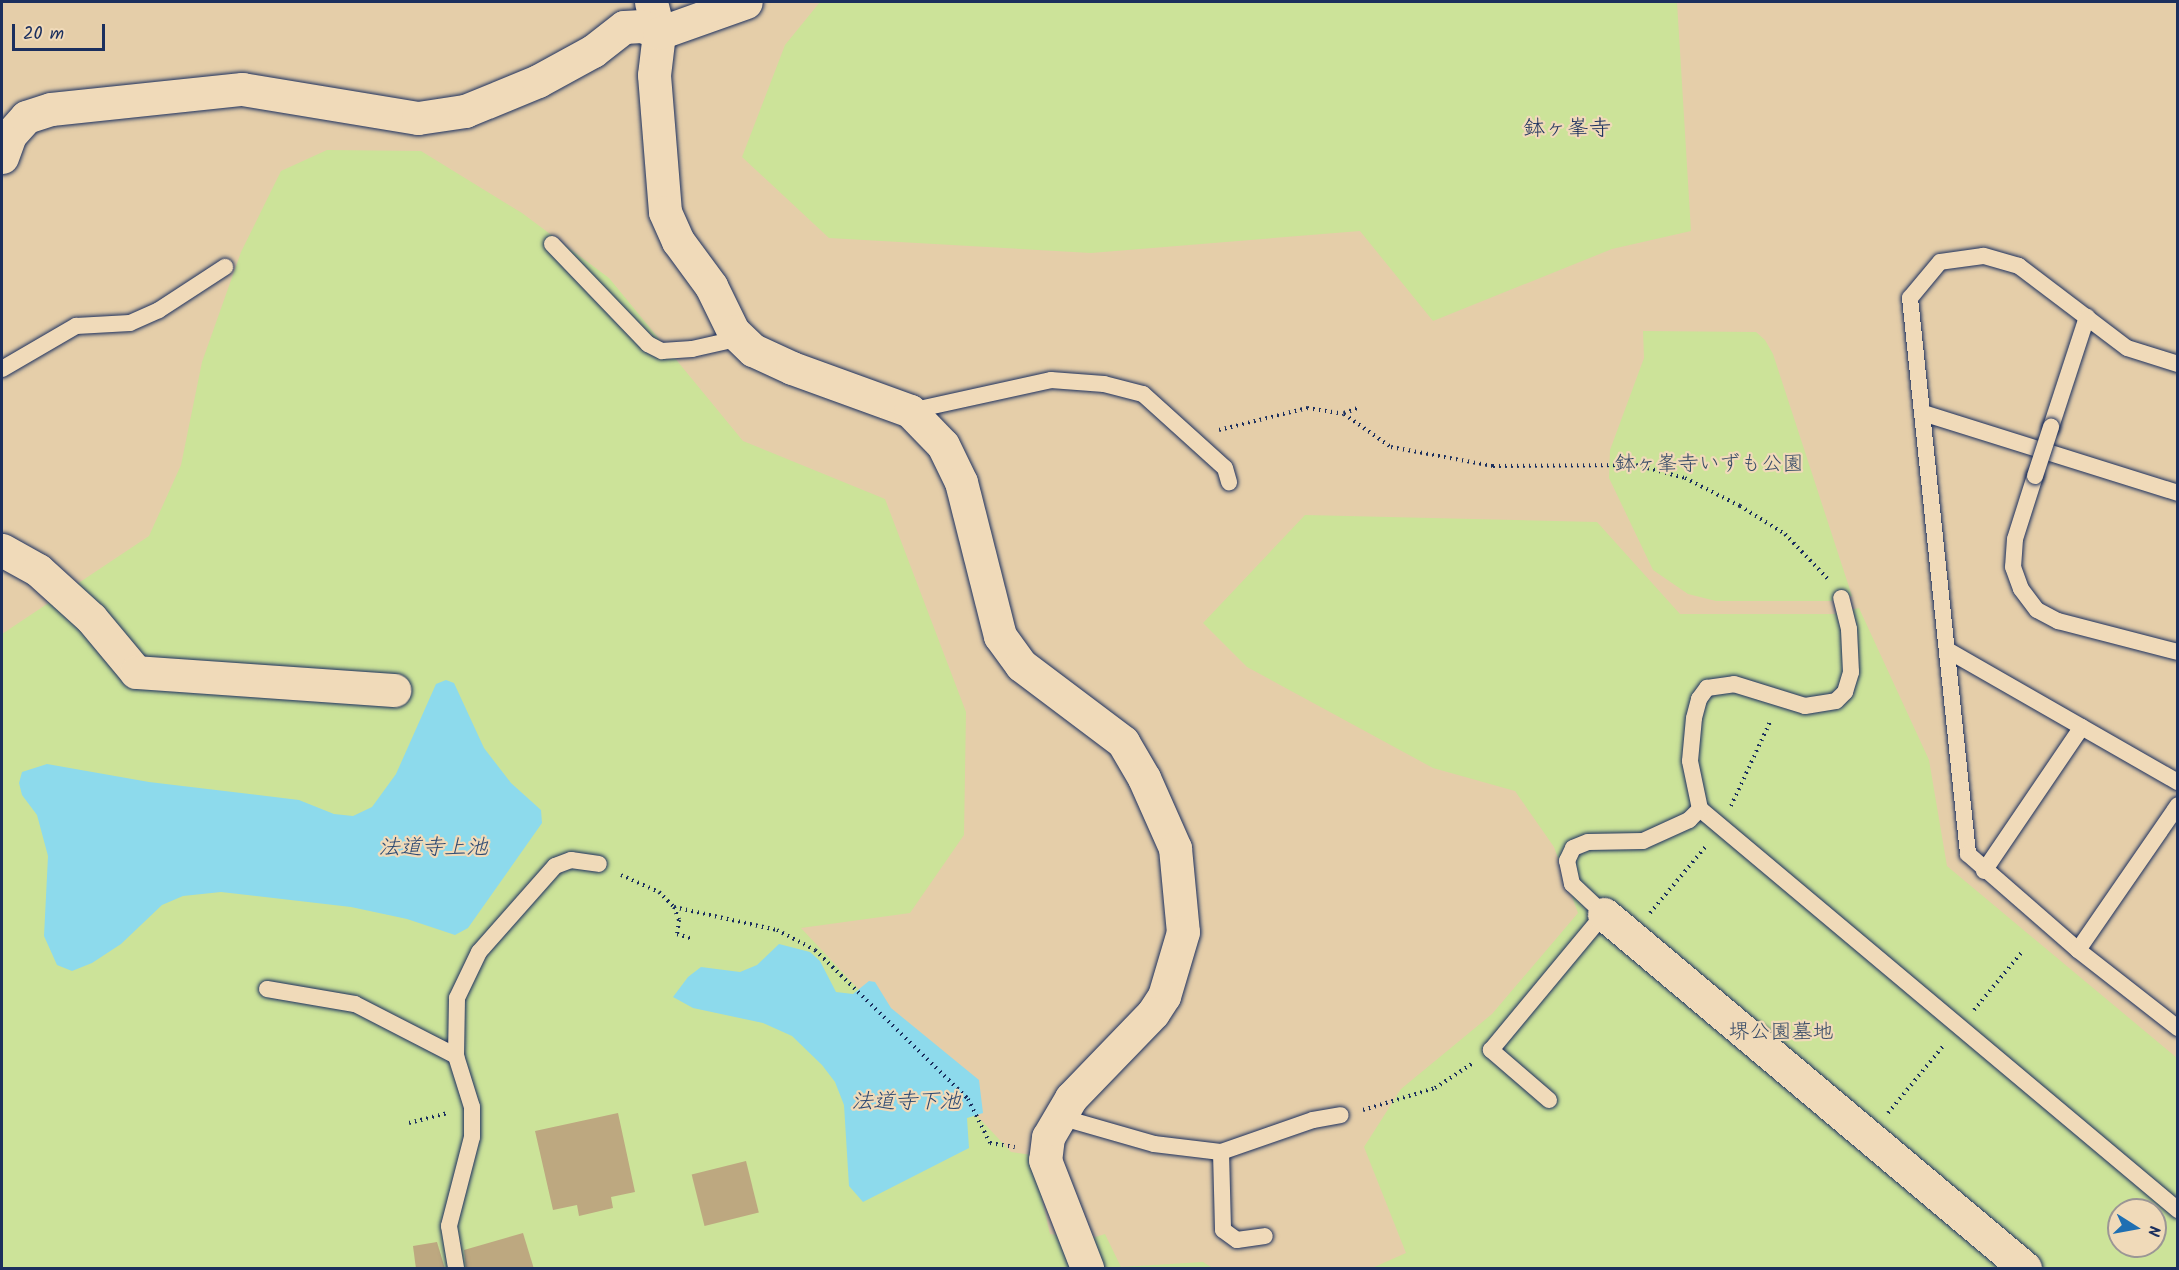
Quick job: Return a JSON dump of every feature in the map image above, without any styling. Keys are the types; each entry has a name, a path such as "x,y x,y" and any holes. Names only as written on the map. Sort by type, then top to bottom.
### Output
{"street":[{"path":"2,157 10,135 26,117 51,109 242,89 418,118 465,111 538,81 593,51 624,27 646,16 746,2"},
{"path":"646,16 654,75 665,212 678,241 711,286 741,338 753,350 792,368 910,411 943,445 961,482 1000,636 1021,665 1123,742 1144,778 1175,848 1184,932 1164,996 1153,1013 1071,1098 1048,1137 1045,1160 1087,1269"},
{"path":"2,550 38,570 56,586 91,618 136,672 394,690"},
{"path":"1604,914 2025,1269"}],"lane":[{"path":"552,244 620,319 648,344 662,351 741,338"},
{"path":"2178,364 2127,348 2019,266 1983,256 1940,262 1910,298 1949,651 1968,854 1984,872 2078,950 2178,1028"},
{"path":"2,369 76,326 130,323 159,310 225,267"},
{"path":"2086,317 2015,539 2013,567 2021,589 2037,609 2058,621 2178,652"},
{"path":"910,411 1051,380 1104,384 1143,394 1225,468 1229,482"},
{"path":"1923,413 2178,493"},
{"path":"1841,598 1850,629 1851,672 1845,692 1836,701 1805,706 1734,684 1707,688 1699,699 1690,761 1700,809 2178,1210"},
{"path":"1949,651 2178,782"},
{"path":"1984,872 2082,727"},
{"path":"2078,950 2178,806"},
{"path":"1549,1100 1491,1050 1604,914 1572,884 1567,861 1573,848 1588,842 1643,842 1689,820 1700,809"},
{"path":"456,1269 449,1226 472,1137 472,1107 456,1056 457,998 479,952 555,866 572,860 598,864"},
{"path":"267,989 356,1004 456,1056"},
{"path":"1060,1117 1154,1144 1221,1152 1313,1120 1341,1115"},
{"path":"1221,1152 1222,1230 1238,1240 1264,1236"}],"path":[{"path":"1192,437 1307,408 1344,414 1391,447 1481,464 1636,465 1685,478 1740,506 1785,534 1821,567 1841,598"},
{"path":"1344,414 1358,408"},
{"path":"598,864 659,892 674,907 679,920 676,934 692,939"},
{"path":"674,907 777,930 815,950 968,1099 990,1143"},
{"path":"1341,1115 1403,1101 1435,1088 1491,1050"},
{"path":"409,1123 472,1107"}],"green space":[{"path":"820,2 1677,2 1691,231 1612,249 1433,321 1360,231 1091,253 829,238 742,157 785,45"},
{"path":"327,150 421,151 522,213 609,278 743,441 885,499 966,712 964,835 910,913 801,928 1011,1152 1032,1155 1050,1234 1086,1240 1105,1234 1121,1267 1203,1262 1213,1268 2,1268 2,634 149,536 181,465 202,362 241,252 281,171"},
{"name":"鉢ヶ峯寺いずも公園","path":"1643,331 1756,332 1765,340 1773,354 1852,596 1832,601 1716,601 1688,594 1653,570 1609,478 1610,450 1644,358"},
{"name":"堺公園墓地","path":"1305,515 1597,522 1680,614 1834,614 1859,608 1929,760 1947,866 2177,1058 2177,1268 1372,1268 1406,1253 1364,1147 1401,1089 1492,1014 1578,913 1554,847 1515,791 1433,768 1247,667 1203,623"}],"water":[{"name":"法道寺上池","path":"446,680 454,683 484,748 511,783 541,810 542,823 468,928 455,935 407,919 351,907 221,892 183,896 162,905 121,944 92,963 72,971 57,965 44,936 48,856 37,815 22,795 19,783 22,772 47,764 149,782 299,800 334,814 353,816 372,807 396,774 436,684"},
{"name":"法道寺下池","path":"779,944 810,952 820,961 836,992 853,994 869,981 875,982 891,1008 979,1080 983,1113 967,1118 969,1148 863,1202 849,1186 844,1105 835,1082 822,1065 792,1036 763,1023 693,1008 673,997 688,977 701,967 740,972 757,965"}],"building":[{"path":"618,1113 635,1192 611,1197 613,1208 579,1216 577,1205 553,1210 535,1131"},
{"path":"746,1161 759,1212 704,1226 692,1175"},
{"path":"523,1233 534,1269 466,1269 464,1250"},
{"path":"437,1242 445,1269 416,1269 413,1246"}],"district":[{"name":"鉢ヶ峯寺","path":"1567,130"}]}
